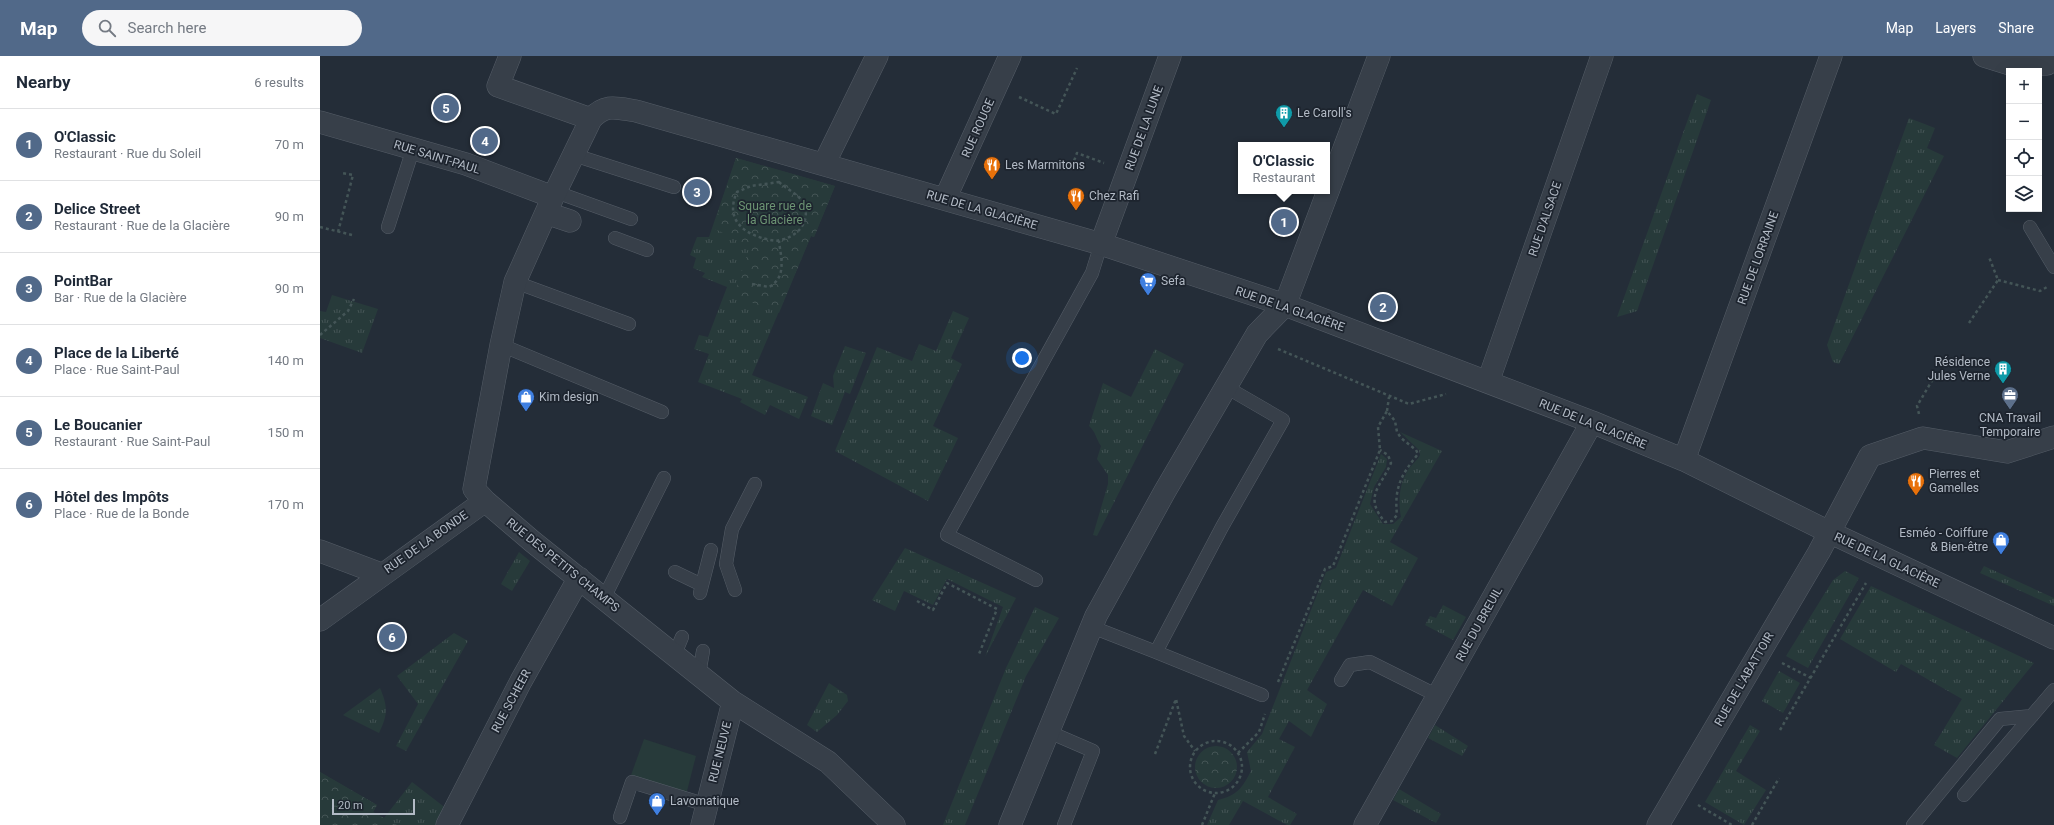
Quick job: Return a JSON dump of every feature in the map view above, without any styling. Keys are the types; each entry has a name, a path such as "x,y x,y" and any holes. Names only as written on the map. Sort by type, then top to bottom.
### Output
{"street":[{"path":"510,56 498,86 591,119"},
{"path":"824,164 877,56"},
{"name":"RUE ROUGE","path":"945,199 1010,56"},
{"name":"RUE DE LA LUNE","path":"1101,244 1170,56"},
{"path":"1330,186 1379,56"},
{"name":"RUE D'ALSACE","path":"1488,382 1602,56"},
{"name":"RUE DE LORRAINE","path":"1684,460 1831,56"},
{"path":"1984,56 2013,65 2047,64 2052,56"},
{"name":"RUE DE LA GLACIÈRE","path":"591,119 598,112 613,106 636,111 1101,244 1285,305 1592,422 1684,460 1829,532 2054,638"},
{"name":"RUE DES PETITS CHAMPS","path":"591,119 515,282 501,345 474,489 485,501 533,542 604,598 678,645 699,674 733,702 828,762 894,825"},
{"name":"RUE SAINT-PAUL","path":"320,122 466,164 552,201 570,222"},
{"path":"1010,825 1096,616 1165,491 1257,334 1285,305 1327,194"},
{"name":"RUE DU BREUIL","path":"1365,825 1592,422"},
{"path":"1923,438 2007,452 2054,437"},
{"name":"RUE DE L'ABATTOIR","path":"1658,825 1829,532 1870,456 1923,438"},
{"name":"RUE DE LA BONDE","path":"320,551 382,574 485,501"},
{"path":"320,620 382,574"},
{"name":"RUE SCHEER","path":"447,825 521,681 579,578"},
{"name":"RUE NEUVE","path":"704,815 733,702"}],"lane":[{"path":"388,227 413,149"},
{"path":"574,155 674,187"},
{"path":"552,201 631,219"},
{"path":"2030,227 2054,267"},
{"path":"615,238 647,250"},
{"path":"1036,580 947,535 1092,272 1101,244"},
{"path":"515,282 629,324"},
{"path":"501,345 662,412"},
{"path":"1156,652 1222,527 1283,420 1226,388"},
{"path":"604,598 664,478"},
{"path":"735,590 726,564 732,529 755,484"},
{"path":"676,572 701,589 711,550"},
{"path":"1092,627 1262,695"},
{"path":"699,674 703,650"},
{"path":"1341,680 1350,665 1370,662 1438,696"},
{"path":"1964,795 2054,690"},
{"path":"1913,825 2000,719 2032,716"},
{"path":"1049,732 1093,751 1064,825"},
{"path":"620,817 632,782 704,815"}],"path":[{"path":"996,87 1056,114 1077,68"},
{"path":"1072,166 1077,153 1127,171"},
{"path":"338,232 353,176 342,173"},
{"path":"780,182 787,190 796,195 804,204 807,219 803,226 788,237 779,241 753,235 741,228 734,215 733,207 737,192 751,186 780,182"},
{"path":"320,227 352,235"},
{"path":"752,284 769,287 779,279 782,264 779,241"},
{"path":"1989,257 1998,280"},
{"path":"1998,280 2040,291 2049,285"},
{"path":"1968,323 1998,280"},
{"path":"320,335 348,311 354,299"},
{"path":"1285,305 1278,349 1389,397 1409,404 1488,382"},
{"path":"1923,438 1917,406 1933,379"},
{"path":"1277,685 1325,569 1333,566 1380,450 1378,427 1387,411 1389,397"},
{"path":"1380,450 1388,455 1391,463 1387,474 1376,490 1374,503 1378,514 1384,522 1392,521 1397,515 1397,494 1400,480 1418,454 1416,450 1401,438 1397,432 1396,421 1387,411"},
{"path":"917,601 933,610 947,583 997,609 979,654"},
{"path":"1780,730 1866,583"},
{"path":"1760,651 1810,678"},
{"path":"1155,754 1176,699 1184,736 1195,751"},
{"path":"1238,753 1259,732 1266,712"},
{"path":"1212,741 1222,742 1231,746 1238,753 1242,764 1241,775 1236,785 1226,791 1215,793 1206,791 1198,786 1192,778 1190,769 1191,760 1195,751 1202,745 1212,741"},
{"path":"1752,825 1779,778"},
{"path":"1202,825 1215,793"},
{"path":"1677,793 1732,825"}],"green space":[{"path":"1697,94 1711,100 1637,311 1617,317"},
{"path":"1909,118 1935,128 1927,148 1944,156 1839,364 1833,362 1827,345"},
{"path":"736,158 835,186 814,237 811,236 752,375 808,397 799,419 770,405 765,415 740,402 742,399 698,382 709,354 694,349 699,335 708,337 727,287 702,277 705,273 693,268 696,258 690,255 697,237 709,237"},
{"name":"Square rue de la Glacière","path":"736,158 835,186 814,237 811,236 779,313 734,296 750,246 713,228"},
{"path":"332,295 378,309 362,353 320,338 320,311 326,312"},
{"path":"953,311 969,318 951,358 962,364 933,426 958,438 928,501 835,451 877,347 912,361 919,344 936,351"},
{"path":"845,346 866,353 850,394 845,392 832,425 811,416 823,383 834,388 833,376"},
{"path":"1155,349 1184,364 1097,536 1093,535 1108,484 1108,475 1097,459 1101,446 1089,426 1103,383 1131,397"},
{"path":"1400,432 1442,451 1390,542 1418,558 1392,606 1363,590 1307,690 1327,704 1311,737 1289,721 1279,739 1295,747 1268,797 1297,814 1290,825 1287,825 1243,801 1229,825 1207,825 1218,800 1230,796 1239,790 1251,771 1247,752 1262,734 1326,572 1336,568 1381,454 1387,459 1386,467 1374,487 1370,504 1383,524 1393,524 1401,517 1401,487 1405,475 1420,455 1419,450"},
{"path":"905,548 1016,598 985,657 1003,607 947,579 933,605 904,591 895,611 872,600"},
{"path":"519,552 530,561 512,591 501,584"},
{"path":"1984,566 2054,598 2054,606 1980,573"},
{"path":"1845,571 1859,578 1808,668 1786,656 1833,580"},
{"path":"1871,586 2034,663 1957,758 1934,745 1962,699 1901,664 1896,672 1840,639"},
{"path":"1443,605 1466,617 1453,640 1425,625 1430,616 1436,618"},
{"path":"1035,607 1059,618 1026,676 965,825 943,825 1006,668"},
{"path":"454,633 468,641 406,751 396,746 418,704 397,676"},
{"path":"1779,671 1800,683 1783,713 1762,701"},
{"path":"829,683 847,695 848,701 837,715 817,732 807,725"},
{"path":"380,688 386,710 384,721 379,733 343,715"},
{"path":"1435,725 1468,746 1462,756 1428,738"},
{"path":"1750,725 1760,731 1736,771 1766,790 1744,825 1705,802"},
{"path":"644,739 696,756 686,795 631,775"},
{"path":"1216,746 1231,752 1237,767 1231,782 1216,788 1201,782 1195,767 1201,752"},
{"path":"320,772 377,805 373,812 384,818 412,782 447,809 439,825 320,825"},
{"path":"320,772 377,805 373,812 397,825 320,825"},
{"path":"1399,789 1441,814 1436,823 1393,800"}],"place":[{"name":"Le Boucanier","path":"446,108"},
{"name":"Le Caroll's","path":"1284,128"},
{"name":"Place de la Liberté","path":"485,141"},
{"name":"Les Marmitons","path":"992,180"},
{"name":"PointBar","path":"697,192"},
{"name":"Chez Rafi","path":"1076,211"},
{"name":"O'Classic","path":"1284,222"},
{"name":"Sefa","path":"1148,296"},
{"name":"Delice Street","path":"1383,307"},
{"name":"Résidence Jules Verne","path":"2003,384"},
{"name":"CNA Travail Temporaire","path":"2010,410"},
{"name":"Kim design","path":"526,412"},
{"name":"Pierres et Gamelles","path":"1916,496"},
{"name":"Esméo - Coiffure & Bien-être","path":"2001,555"},
{"name":"Hôtel des Impôts","path":"392,637"},
{"name":"Lavomatique","path":"657,816"}]}
